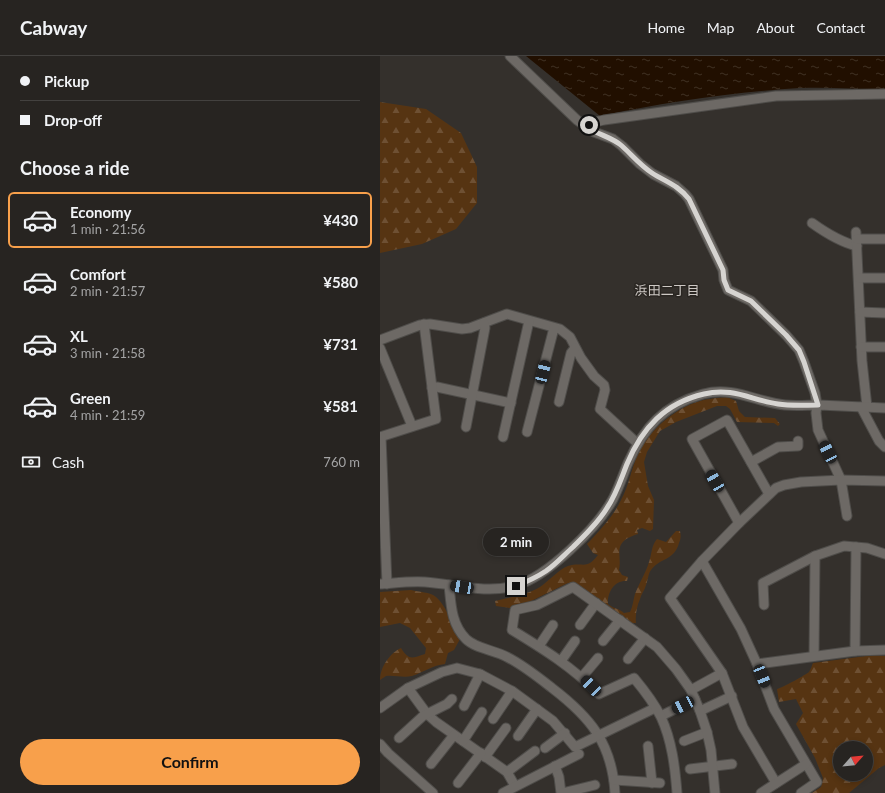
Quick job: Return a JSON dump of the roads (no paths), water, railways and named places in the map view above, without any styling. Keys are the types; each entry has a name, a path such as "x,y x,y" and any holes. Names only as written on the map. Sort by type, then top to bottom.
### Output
{"street":[{"path":"510,56 577,120 594,132 613,139 640,164 676,186 689,199 723,270 724,280 728,290 751,301 786,335 799,350 818,405 816,413 818,430 841,480 847,516"},
{"path":"587,127 595,122 604,120 769,97 885,94"},
{"path":"812,223 830,236 847,244 857,239 885,240"},
{"path":"857,239 864,407 879,440 885,448"},
{"path":"859,278 885,278"},
{"path":"860,312 885,313"},
{"path":"380,340 424,324 462,329 470,328 507,314 563,330 570,337 581,358 594,376 604,385 605,390 600,409 637,443"},
{"path":"503,437 529,321"},
{"path":"466,427 485,328 484,322"},
{"path":"424,324 436,419 380,437 383,584 424,582 475,589 503,588 521,584 546,571 560,559 603,514 613,499 637,443 648,428 668,409 685,400 705,394 732,392 778,404 885,408"},
{"path":"527,432 554,328"},
{"path":"861,347 885,347"},
{"path":"380,348 412,426"},
{"path":"559,402 571,353 575,348"},
{"path":"432,388 436,387 511,403"},
{"path":"739,523 692,439 727,420 769,494"},
{"path":"750,462 778,447 798,446 798,440"},
{"path":"776,784 743,727 722,673 670,598 702,561 776,488 792,483 841,480 885,481"},
{"path":"764,605 763,583 815,556 844,546 867,548 885,554"},
{"path":"855,651 856,547"},
{"path":"814,656 815,556"},
{"path":"702,561 727,604 757,664 774,709 817,782 802,793"},
{"path":"449,585 452,614 459,629 467,640 473,644 506,656 546,683 579,710 590,722 599,736 611,764 615,793"},
{"path":"676,793 673,755 668,734 660,716 634,678 599,694 582,677 561,661 512,630 515,610 537,605 573,587 657,647 676,669 691,690 700,711 711,750 714,793"},
{"path":"580,625 596,604"},
{"path":"603,641 620,620"},
{"path":"539,646 553,625"},
{"path":"628,659 645,638"},
{"path":"561,661 575,641"},
{"path":"757,664 855,651 885,650"},
{"path":"582,677 598,658"},
{"path":"380,708 408,688 442,672 457,668 480,674 512,691 554,721 575,747 655,708"},
{"path":"691,690 722,673"},
{"path":"464,706 480,674"},
{"path":"408,688 427,714 507,772 515,786"},
{"path":"493,719 512,691"},
{"path":"700,711 732,696"},
{"path":"399,738 423,716 447,704 452,699"},
{"path":"660,716 695,699"},
{"path":"518,736 537,709"},
{"path":"463,741 482,712"},
{"path":"458,783 506,728"},
{"path":"684,741 707,732"},
{"path":"545,748 565,733"},
{"path":"430,764 454,735"},
{"path":"380,744 433,793"},
{"path":"614,780 656,783 648,746"},
{"path":"507,772 535,751"},
{"path":"503,793 579,754"},
{"path":"690,769 732,764"},
{"path":"761,793 806,764"},
{"path":"555,766 562,793 594,785"}],"water":[{"path":"526,56 885,56 885,89 800,88 750,92 650,106 600,116"}],"district":[{"name":"浜田二丁目","path":"667,290"}]}
